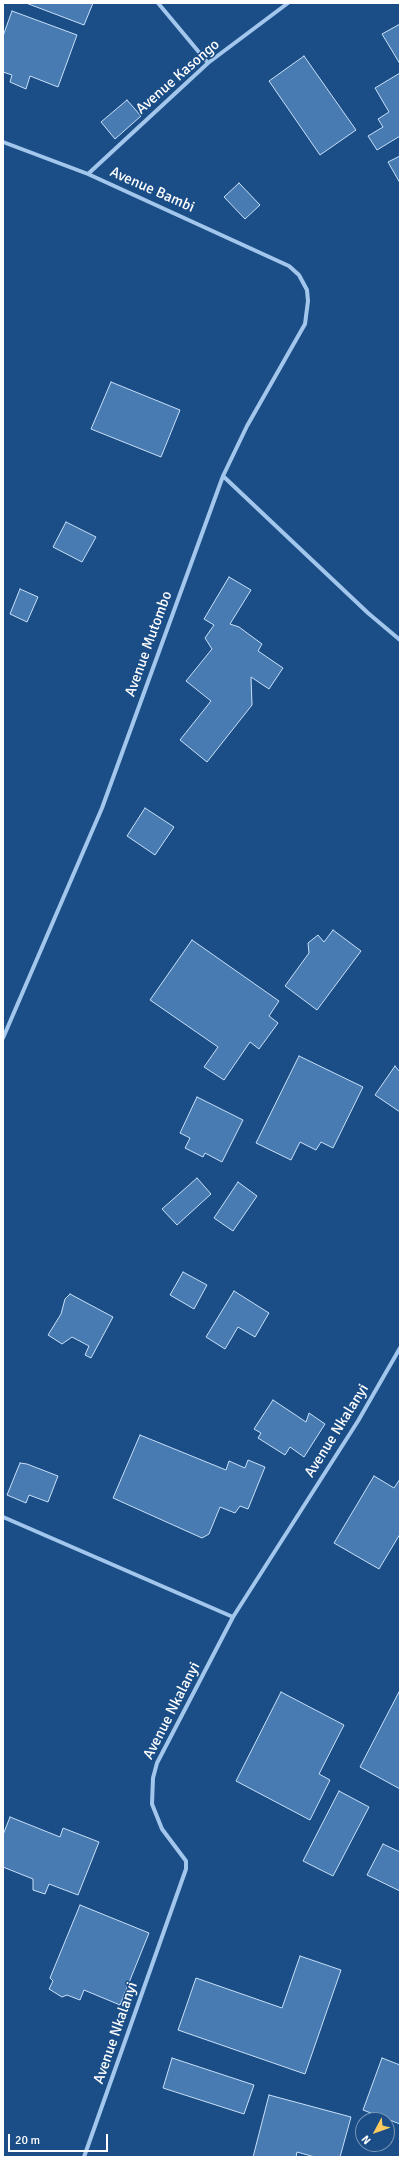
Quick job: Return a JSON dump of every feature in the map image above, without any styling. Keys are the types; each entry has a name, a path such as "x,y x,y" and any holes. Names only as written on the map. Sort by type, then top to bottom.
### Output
{"street":[{"path":"158,3 208,63"},
{"name":"Avenue Kasongo","path":"88,174 208,63 288,3"},
{"name":"Avenue Bambi","path":"3,142 88,174 289,266"},
{"name":"Avenue Mutombo","path":"3,1038 102,808 223,476 247,426 305,324 308,301 307,290 299,275 289,266"},
{"path":"223,476 368,613 400,640"},
{"name":"Avenue Nkalanyi","path":"84,2157 186,1869 186,1861 162,1829 152,1804 153,1778 157,1763 233,1617 358,1421 400,1348"},
{"path":"3,1517 233,1617"}],"building":[{"path":"26,3 93,3 84,25"},
{"path":"12,11 77,35 58,87 30,76 26,89 10,82 12,75 3,72 3,36"},
{"path":"400,24 400,64 382,34"},
{"path":"304,56 356,130 320,155 269,81"},
{"path":"400,73 400,136 377,150 368,136 383,127 378,119 389,112 375,88"},
{"path":"127,100 141,116 115,139 101,122"},
{"path":"400,156 400,183 388,162"},
{"path":"239,183 260,205 245,219 224,197"},
{"path":"111,382 180,410 161,457 91,429"},
{"path":"66,522 96,537 82,562 53,547"},
{"path":"229,577 251,590 230,624 239,627 262,644 258,651 283,668 269,689 251,677 252,705 207,762 180,740 211,701 186,681 212,649 205,638 214,625 204,619"},
{"path":"20,589 38,597 27,622 10,614"},
{"path":"145,808 174,827 155,855 127,836"},
{"path":"333,930 361,951 317,1010 285,986 309,953 308,943 318,935 324,942"},
{"path":"192,940 279,1001 269,1016 278,1023 259,1049 250,1042 224,1080 204,1067 218,1047 150,1000"},
{"path":"299,1056 363,1087 333,1148 321,1142 316,1150 300,1142 291,1160 256,1143"},
{"path":"395,1066 400,1072 400,1112 375,1095"},
{"path":"197,1097 243,1120 222,1162 205,1153 203,1157 185,1148 190,1138 180,1133"},
{"path":"197,1178 211,1194 177,1225 162,1209"},
{"path":"238,1182 257,1196 233,1231 214,1218"},
{"path":"183,1272 207,1285 194,1309 170,1295"},
{"path":"234,1291 269,1313 255,1337 238,1327 225,1349 206,1337"},
{"path":"70,1294 113,1317 91,1358 85,1355 89,1346 72,1337 62,1344 48,1335 61,1314 65,1299"},
{"path":"273,1400 306,1422 309,1413 325,1424 304,1457 290,1447 285,1455 258,1438 261,1433 254,1429"},
{"path":"140,1435 226,1470 229,1461 245,1468 248,1460 265,1467 248,1509 240,1506 235,1513 220,1507 209,1534 202,1538 113,1498"},
{"path":"20,1463 27,1464 58,1476 48,1502 29,1495 26,1503 7,1495"},
{"path":"374,1476 394,1488 400,1479 400,1534 379,1569 334,1543"},
{"path":"400,1690 400,1789 360,1767"},
{"path":"281,1692 344,1725 319,1774 330,1780 310,1820 236,1781"},
{"path":"339,1791 369,1807 333,1876 303,1861"},
{"path":"10,1817 60,1837 63,1828 99,1842 78,1895 49,1884 45,1894 33,1890 33,1879 3,1867 3,1835"},
{"path":"383,1844 400,1852 400,1891 367,1875"},
{"path":"80,1905 149,1933 120,2005 84,1990 80,2000 67,1995 62,1997 49,1989 53,1981 50,1978"},
{"path":"300,1956 341,1970 305,2074 178,2030 196,1978 282,2008"},
{"path":"172,2058 254,2085 244,2114 163,2088"},
{"path":"382,2058 400,2065 400,2124 395,2122 395,2112 368,2112 363,2110"},
{"path":"269,2095 351,2117 340,2157 315,2157 297,2152 296,2157 253,2157"}]}
